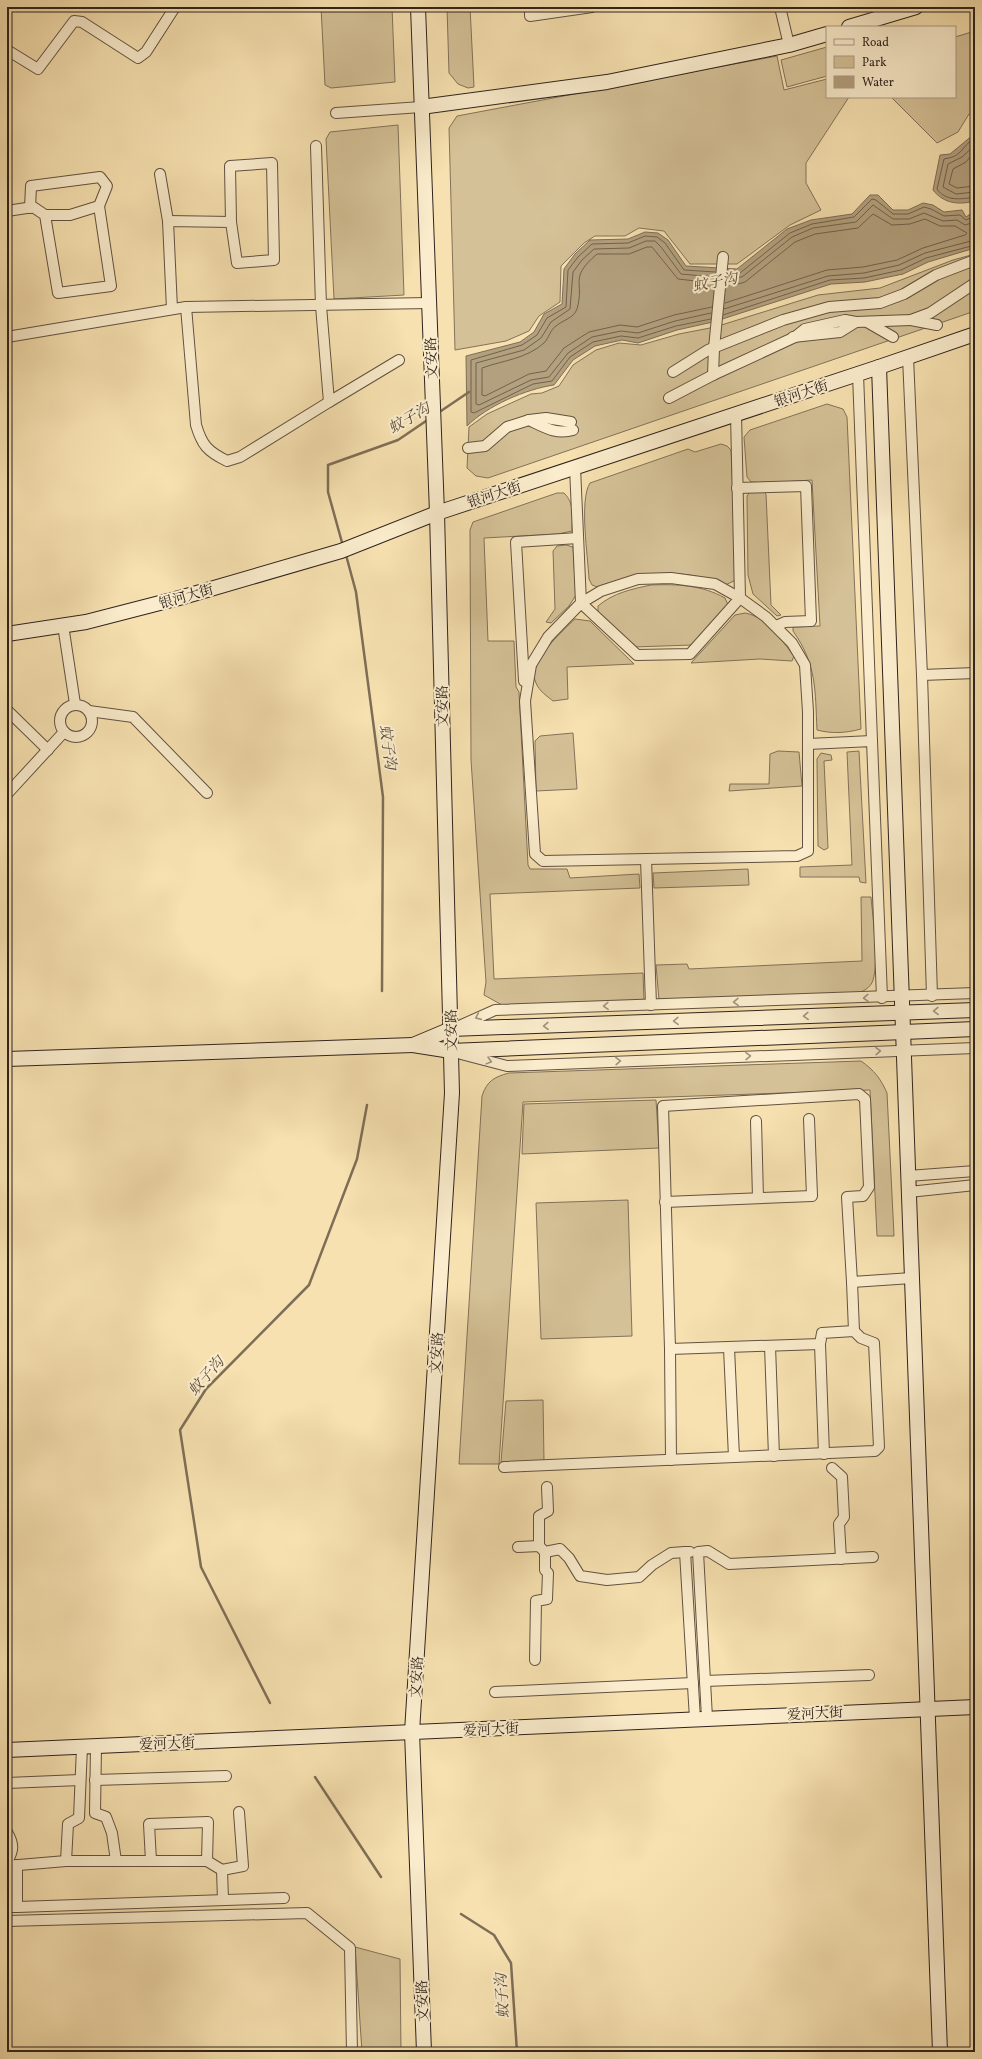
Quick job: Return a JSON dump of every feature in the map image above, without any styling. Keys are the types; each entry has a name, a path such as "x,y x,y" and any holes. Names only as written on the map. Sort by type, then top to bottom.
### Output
{"main road":[{"name":"文安路","path":"418,7 437,513 452,1093 412,1732 424,2052"},
{"path":"852,26 916,7"},
{"path":"421,107 607,82 789,45 826,34"},
{"name":"银河大街","path":"7,634 86,622 183,597 344,550 437,513 975,334"},
{"path":"879,367 940,2052"},
{"path":"413,1045 451,1029 975,1010"},
{"path":"7,1060 413,1045 451,1051 975,1029"},
{"name":"爱河大街","path":"7,1750 975,1707"}],"street":[{"path":"7,50 38,69 74,21 82,22 138,58 146,52 175,7"},
{"path":"530,7 530,16 592,7"},
{"path":"780,7 789,45"},
{"path":"336,113 421,107"},
{"path":"316,146 321,306 329,402"},
{"path":"272,163 274,260 237,263 231,222 230,166 272,163"},
{"path":"160,174 168,221 172,310"},
{"path":"30,208 31,186 100,177 107,186 99,206 111,286 58,293 45,215"},
{"path":"7,211 33,207 45,215 70,215 99,206"},
{"path":"168,221 231,222"},
{"path":"713,375 714,348 723,258"},
{"path":"673,372 714,348 783,320 830,307 880,303 904,294 936,275 975,260"},
{"path":"911,320 930,313 975,283"},
{"path":"7,337 186,307 321,306 429,303"},
{"path":"186,307 196,424 201,442 214,455 226,461 240,457 399,360"},
{"path":"669,398 713,375 793,338 805,329 845,320 861,322 911,320 937,325"},
{"path":"861,322 893,337"},
{"path":"908,357 922,675 932,996"},
{"path":"858,374 882,998"},
{"path":"575,467 581,603 637,655 690,654 740,598 736,414"},
{"path":"468,448 485,446 507,427 529,420 549,430 563,433 572,426"},
{"path":"738,488 806,486 811,621 784,622 776,626"},
{"path":"525,701 531,665 548,637 581,603 601,592 638,579 672,578 715,584 740,598 776,626 792,643 805,665 808,712 808,851 797,856 543,861 535,854 525,701 516,542 578,538"},
{"path":"63,626 75,704"},
{"path":"922,675 975,673"},
{"path":"75,704 85,707 89,711 92,716 91,726 84,735 74,737 64,732 60,722 60,717 65,708 75,704"},
{"path":"7,710 48,750"},
{"path":"89,711 133,717 207,793"},
{"path":"7,794 64,732"},
{"path":"808,744 872,741"},
{"path":"646,859 651,1005"},
{"path":"451,1029 495,1010 882,998 975,993"},
{"path":"451,1051 507,1066 975,1048"},
{"path":"671,1460 670,1350 663,1106 859,1094 865,1099 869,1187 863,1196 846,1197 854,1332"},
{"path":"666,1202 812,1196 809,1119"},
{"path":"756,1121 758,1198"},
{"path":"908,1176 975,1171"},
{"path":"909,1192 975,1185"},
{"path":"852,1282 912,1278"},
{"path":"504,1467 875,1452 879,1447 874,1343 861,1338 854,1332 822,1333 820,1344 824,1454"},
{"path":"670,1350 820,1344"},
{"path":"770,1346 774,1456"},
{"path":"729,1348 734,1457"},
{"path":"832,1468 842,1477 844,1517 839,1524 841,1559"},
{"path":"536,1660 536,1601 547,1599 548,1573 545,1570 539,1516 548,1511 547,1487"},
{"path":"518,1547 560,1549 569,1558 580,1576 607,1580 639,1577 652,1565 671,1552 708,1551 729,1564 873,1557"},
{"path":"685,1552 693,1683 701,1719"},
{"path":"698,1552 705,1681 701,1719"},
{"path":"705,1681 869,1676"},
{"path":"495,1692 693,1683"},
{"path":"96,1746 95,1813 106,1817 112,1833 116,1861"},
{"path":"66,1861 68,1824 79,1818 82,1747"},
{"path":"96,1780 226,1776"},
{"path":"7,1783 80,1780"},
{"path":"10,1864 66,1861 208,1861 222,1870 243,1866 239,1812"},
{"path":"151,1861 149,1824 208,1822 208,1861"},
{"path":"7,1832 13,1843 10,1864 12,1907 284,1898"},
{"path":"222,1870 223,1900"},
{"path":"7,1921 307,1913 350,1948 352,2052"}],"green space":[{"path":"321,7 392,7 395,82 331,88 325,85"},
{"path":"447,7 470,7 474,87 468,88 458,84 449,73"},
{"path":"975,31 975,114 969,114 958,132 937,143 892,98 956,98 956,37"},
{"path":"826,47 826,76 787,87 781,60"},
{"path":"777,56 784,90 826,79 826,98 848,98 806,163 806,183 821,210 790,225 737,264 690,264 664,231 639,228 625,236 595,236 584,243 561,266 560,302 539,316 529,331 506,341 455,350 449,128 457,116"},
{"path":"398,125 404,295 334,299 326,139 330,132"},
{"path":"975,254 975,311 488,478 476,476 467,468 469,427 487,414 531,394 542,393 559,386 573,365 596,350 619,343 641,345 679,334 715,327 818,295 880,288 953,260"},
{"path":"827,404 843,409 847,417 861,729 839,732 817,730 815,690 811,667 801,643 793,631 793,627 820,626 812,480 766,483 751,482 747,477 744,437 750,430"},
{"path":"721,444 727,446 731,450 737,571 734,581 725,585 692,575 662,574 600,588 592,585 589,579 585,515 585,502 590,483 688,449 695,452"},
{"path":"750,492 764,492 766,494 771,605 781,615 777,616 753,594 748,575 747,496"},
{"path":"557,493 564,493 570,502 572,511 572,531 558,534 484,538 488,641 514,641 516,687 519,692 528,865 530,869 567,869 570,878 639,874 640,888 490,894 494,979 643,973 644,1002 502,1005 484,995 486,982 471,760 470,530 473,522"},
{"path":"566,545 573,547 576,595 569,606 551,623 546,622 555,609 553,551 557,546"},
{"path":"651,585 680,585 707,590 725,598 729,607 692,645 633,647 598,613 598,606 616,595"},
{"path":"745,613 760,619 779,636 794,656 792,661 760,659 691,663 735,615"},
{"path":"575,619 590,621 634,664 567,667 568,699 553,701 537,686 534,675 536,667 547,648"},
{"path":"573,733 577,789 536,791 535,741 540,736"},
{"path":"778,751 799,752 802,786 729,791 730,784 769,784 770,754"},
{"path":"859,751 866,883 860,882 859,877 800,877 800,867 852,865 847,752"},
{"path":"821,753 831,755 832,760 824,761 828,848 824,850 818,846 817,759"},
{"path":"748,869 749,885 654,888 653,873"},
{"path":"861,897 871,897 876,951 873,980 872,983 863,991 854,995 659,1000 656,965 687,964 689,969 862,961"},
{"path":"861,1061 877,1075 887,1093 894,1236 877,1236 870,1090 523,1102 499,1464 459,1464 482,1096 489,1083 499,1076 509,1073"},
{"path":"656,1100 659,1148 522,1154 524,1104"},
{"path":"628,1200 632,1336 541,1339 536,1203"},
{"path":"543,1400 544,1461 501,1462 506,1401"},
{"path":"355,1947 400,1959 401,2052 362,2052"}],"water":[{"path":"973,135 975,137 975,201 958,203 947,201 937,195 933,190 940,155 950,154"},
{"path":"870,195 878,195 893,210 908,210 923,203 933,205 944,212 962,210 966,217 975,211 975,248 928,262 903,274 865,282 831,284 713,322 677,330 638,343 622,340 595,346 573,360 554,385 519,394 496,405 467,426 466,356 520,342 534,332 544,314 562,304 564,269 575,254 590,240 628,239 645,232 658,233 668,240 686,266 737,269 787,229 811,220 852,214"}],"waterway":[{"name":"蚊子沟","path":"438,413 469,392"},
{"name":"蚊子沟","path":"343,546 328,492 328,465 398,440 429,419"},
{"name":"蚊子沟","path":"346,555 356,592 383,797 382,991"},
{"name":"蚊子沟","path":"270,1703 201,1567 180,1430 206,1389 309,1285 357,1159 367,1105"},
{"name":"蚊子沟","path":"315,1777 381,1877"},
{"name":"蚊子沟","path":"461,1914 494,1935 511,1963 517,2052"}]}
